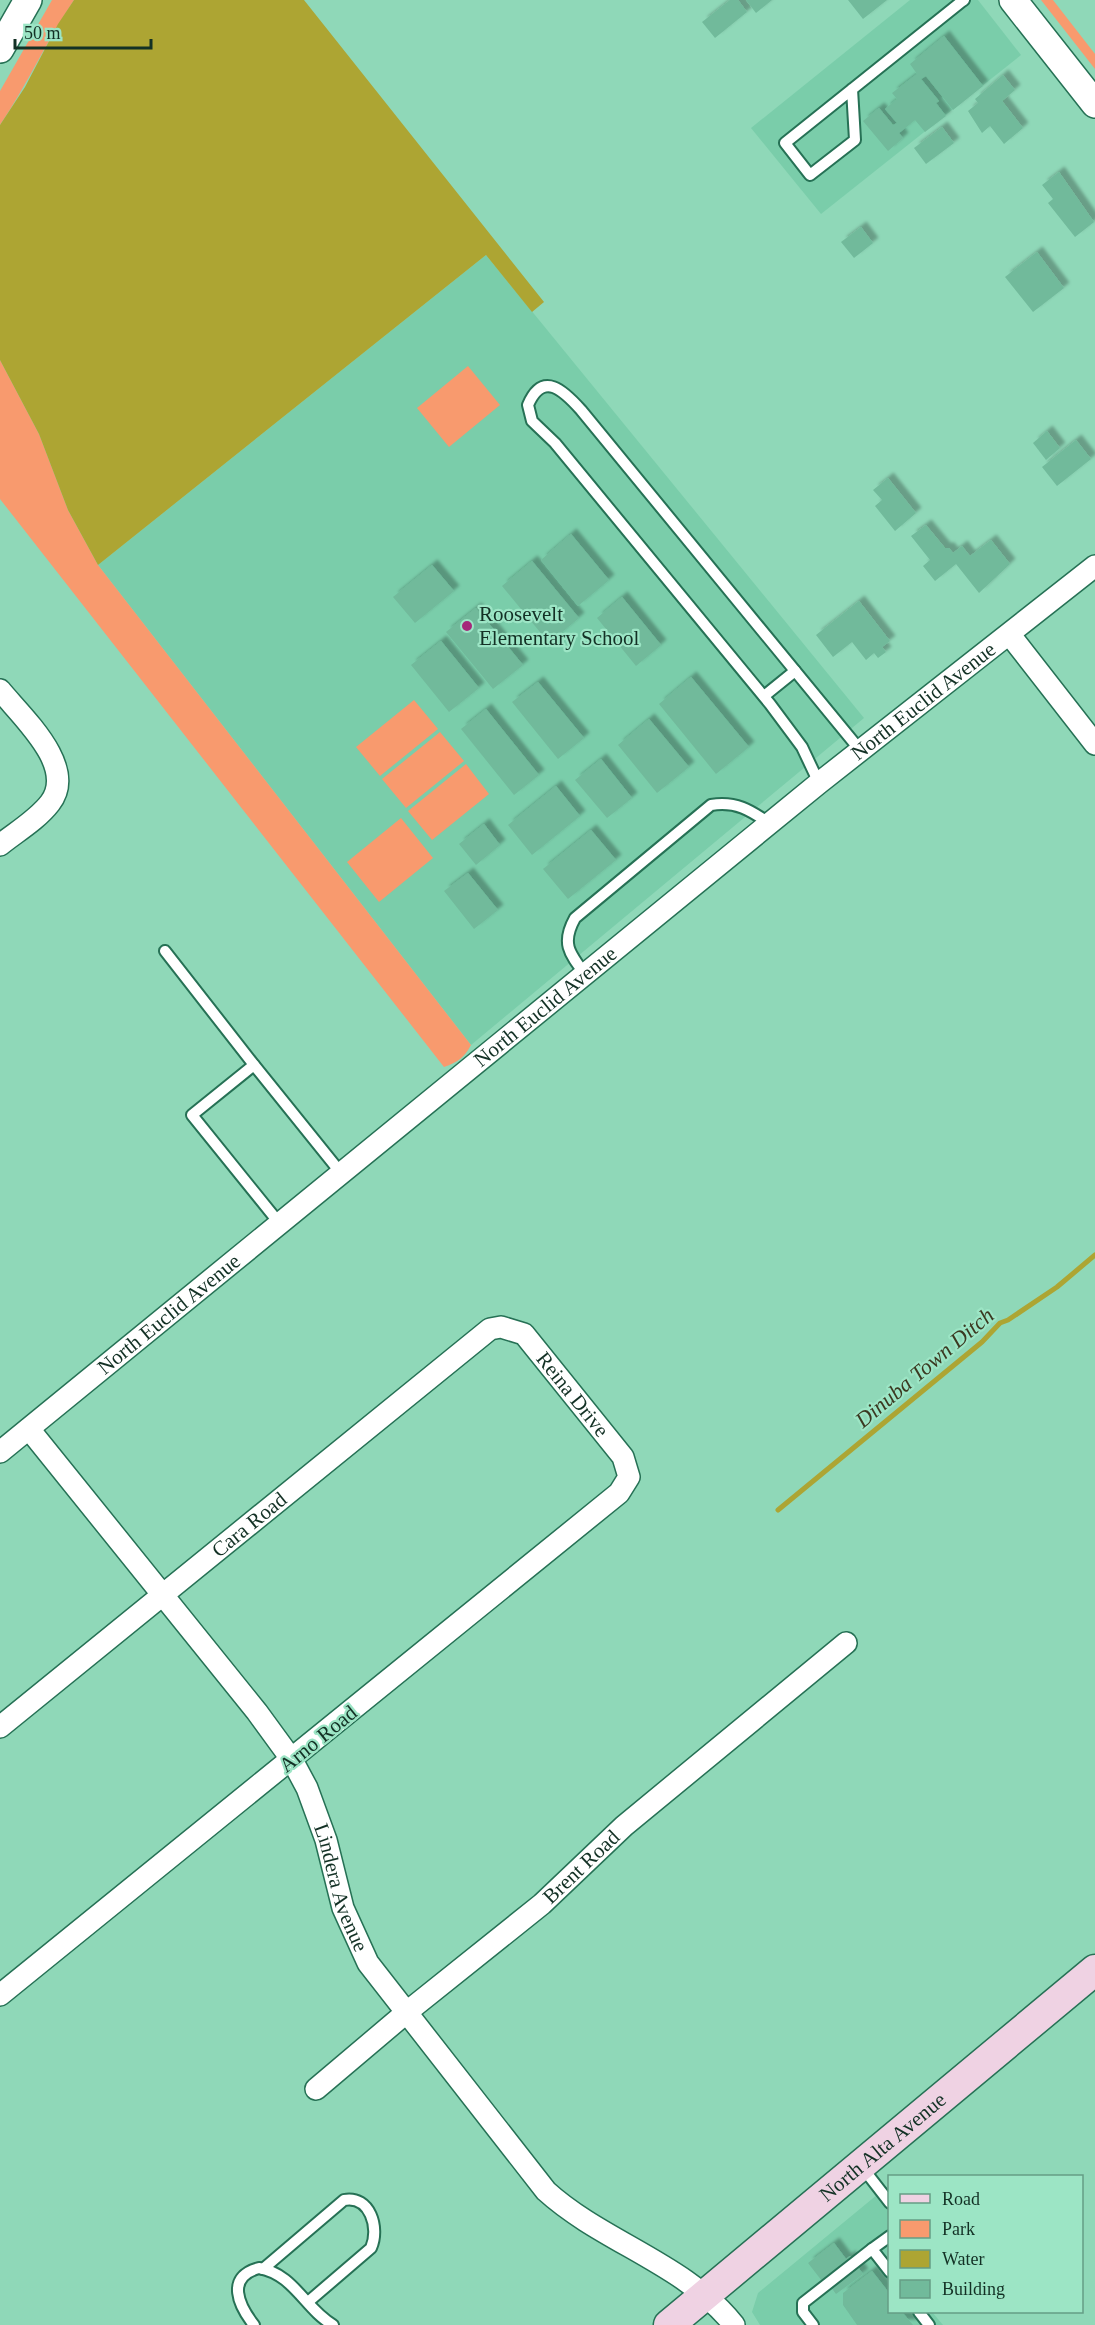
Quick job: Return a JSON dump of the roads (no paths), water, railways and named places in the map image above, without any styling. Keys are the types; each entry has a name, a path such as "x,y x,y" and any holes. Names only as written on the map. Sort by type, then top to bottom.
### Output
{"main road":[{"name":"North Alta Avenue","path":"669,2325 1095,1970"}],"street":[{"path":"0,49 28,0"},
{"path":"1013,0 1095,104"},
{"name":"North Euclid Avenue","path":"0,1452 769,823 1095,566"},
{"path":"1010,635 1095,744"},
{"path":"0,690 54,760 59,778 49,804 0,845"},
{"name":"Reina Drive","path":"501,1327 524,1334 623,1457 629,1477"},
{"name":"Cara Road","path":"0,1727 481,1335 501,1327"},
{"name":"Lindera Avenue","path":"28,1429 257,1712 292,1760 316,1812 353,1935 368,1963 546,2191 566,2209 666,2267 723,2311 734,2325"},
{"name":"Arno Road","path":"0,1995 619,1493 629,1477"},
{"name":"Brent Road","path":"316,2089 407,2012 542,1904 624,1826 846,1643"}],"lane":[{"path":"852,89 855,140 810,175 785,143 852,89 964,0"},
{"path":"819,783 802,747 764,696 555,443 532,421 528,405 538,388 547,385 558,388 581,410 860,750"},
{"path":"764,696 795,671"},
{"path":"585,974 569,950 568,930 575,918 711,805 728,802 746,807 769,823"},
{"path":"165,951 341,1173"},
{"path":"254,1065 192,1115 280,1224"},
{"path":"862,2166 888,2200"},
{"path":"262,2269 344,2200 363,2202 370,2210 375,2238 371,2248 308,2302"},
{"path":"813,2325 803,2312 803,2303 888,2237"},
{"path":"872,2249 888,2269"},
{"path":"254,2325 238,2303 237,2292 246,2274 252,2270 262,2269 283,2277 323,2319 333,2325"},
{"path":"920,2313 929,2325"}],"water":[{"path":"74,0 304,0 544,302 532,312 486,255 98,565 68,510 39,434 0,360 0,125 25,87 58,24"}],"waterway":[{"name":"Dinuba Town Ditch","path":"778,1510 982,1342 1000,1323 1057,1287 1095,1255"}],"place":[{"name":"Roosevelt Elementary School","path":"467,626"}]}
